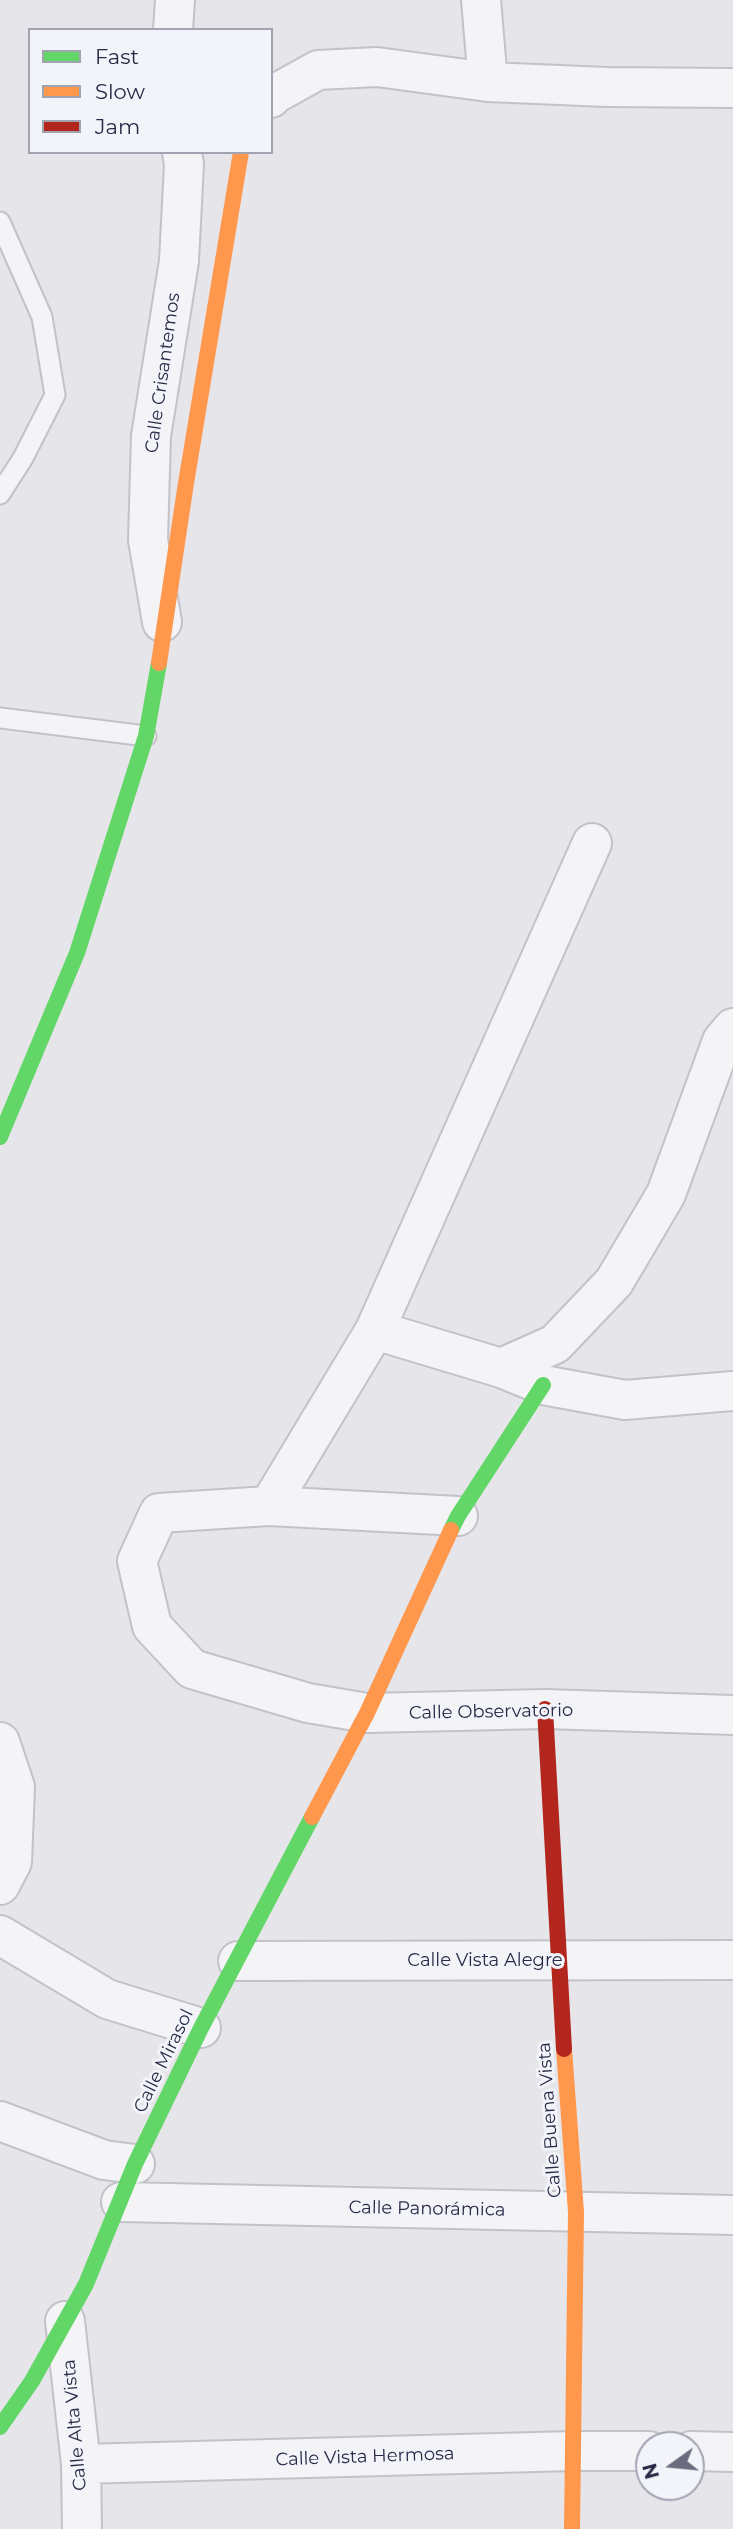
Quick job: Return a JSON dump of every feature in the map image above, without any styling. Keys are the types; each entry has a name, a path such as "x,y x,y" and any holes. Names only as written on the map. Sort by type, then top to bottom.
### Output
{"street":[{"path":"173,28 175,0"},
{"path":"481,0 488,82"},
{"path":"273,95 318,70 377,67 488,82 733,88"},
{"name":"Calle Crisantemos","path":"164,635 148,540 151,449 179,261 182,154"},
{"path":"0,1137 77,953 146,736 240,154"},
{"path":"458,1516 269,1506 375,1330 592,844"},
{"path":"501,1368 555,1344 614,1282 666,1194 722,1041 733,1028"},
{"path":"375,1330 501,1368 543,1385 625,1399 733,1391"},
{"name":"Calle Mirasol","path":"0,2427 32,2381 86,2284 135,2164 201,2028 367,1713 458,1516 543,1385"},
{"name":"Calle Observatorio","path":"269,1506 159,1513 136,1560 152,1626 192,1669 308,1703 367,1713 545,1709 733,1715"},
{"name":"Calle Buena Vista","path":"545,1709 558,1961 576,2212 572,2529"},
{"path":"0,1742 15,1787 12,1861 0,1885"},
{"path":"0,1935 107,1999 201,2028"},
{"name":"Calle Vista Alegre","path":"238,1961 733,1960"},
{"path":"0,2121 104,2160 135,2164"},
{"name":"Calle Panorámica","path":"121,2202 733,2215"},
{"name":"Calle Alta Vista","path":"65,2321 81,2465 82,2529"},
{"name":"Calle Vista Hermosa","path":"81,2465 635,2451"},
{"path":"705,2452 733,2452"}],"lane":[{"path":"0,222 42,317 55,395 23,457 0,494"},
{"path":"0,718 146,736"}],"traffic: fast":[{"path":"0,1137 77,953 146,736 159,663"},
{"path":"451,1530 543,1385"},
{"path":"0,2427 32,2381 86,2284 135,2164 201,2028 312,1817"}],"traffic: slow":[{"path":"159,663 241,154"},
{"path":"312,1817 367,1713 451,1530"},
{"path":"564,2049 576,2212 572,2529"}],"traffic: jam":[{"path":"545,1709 564,2049"}]}
